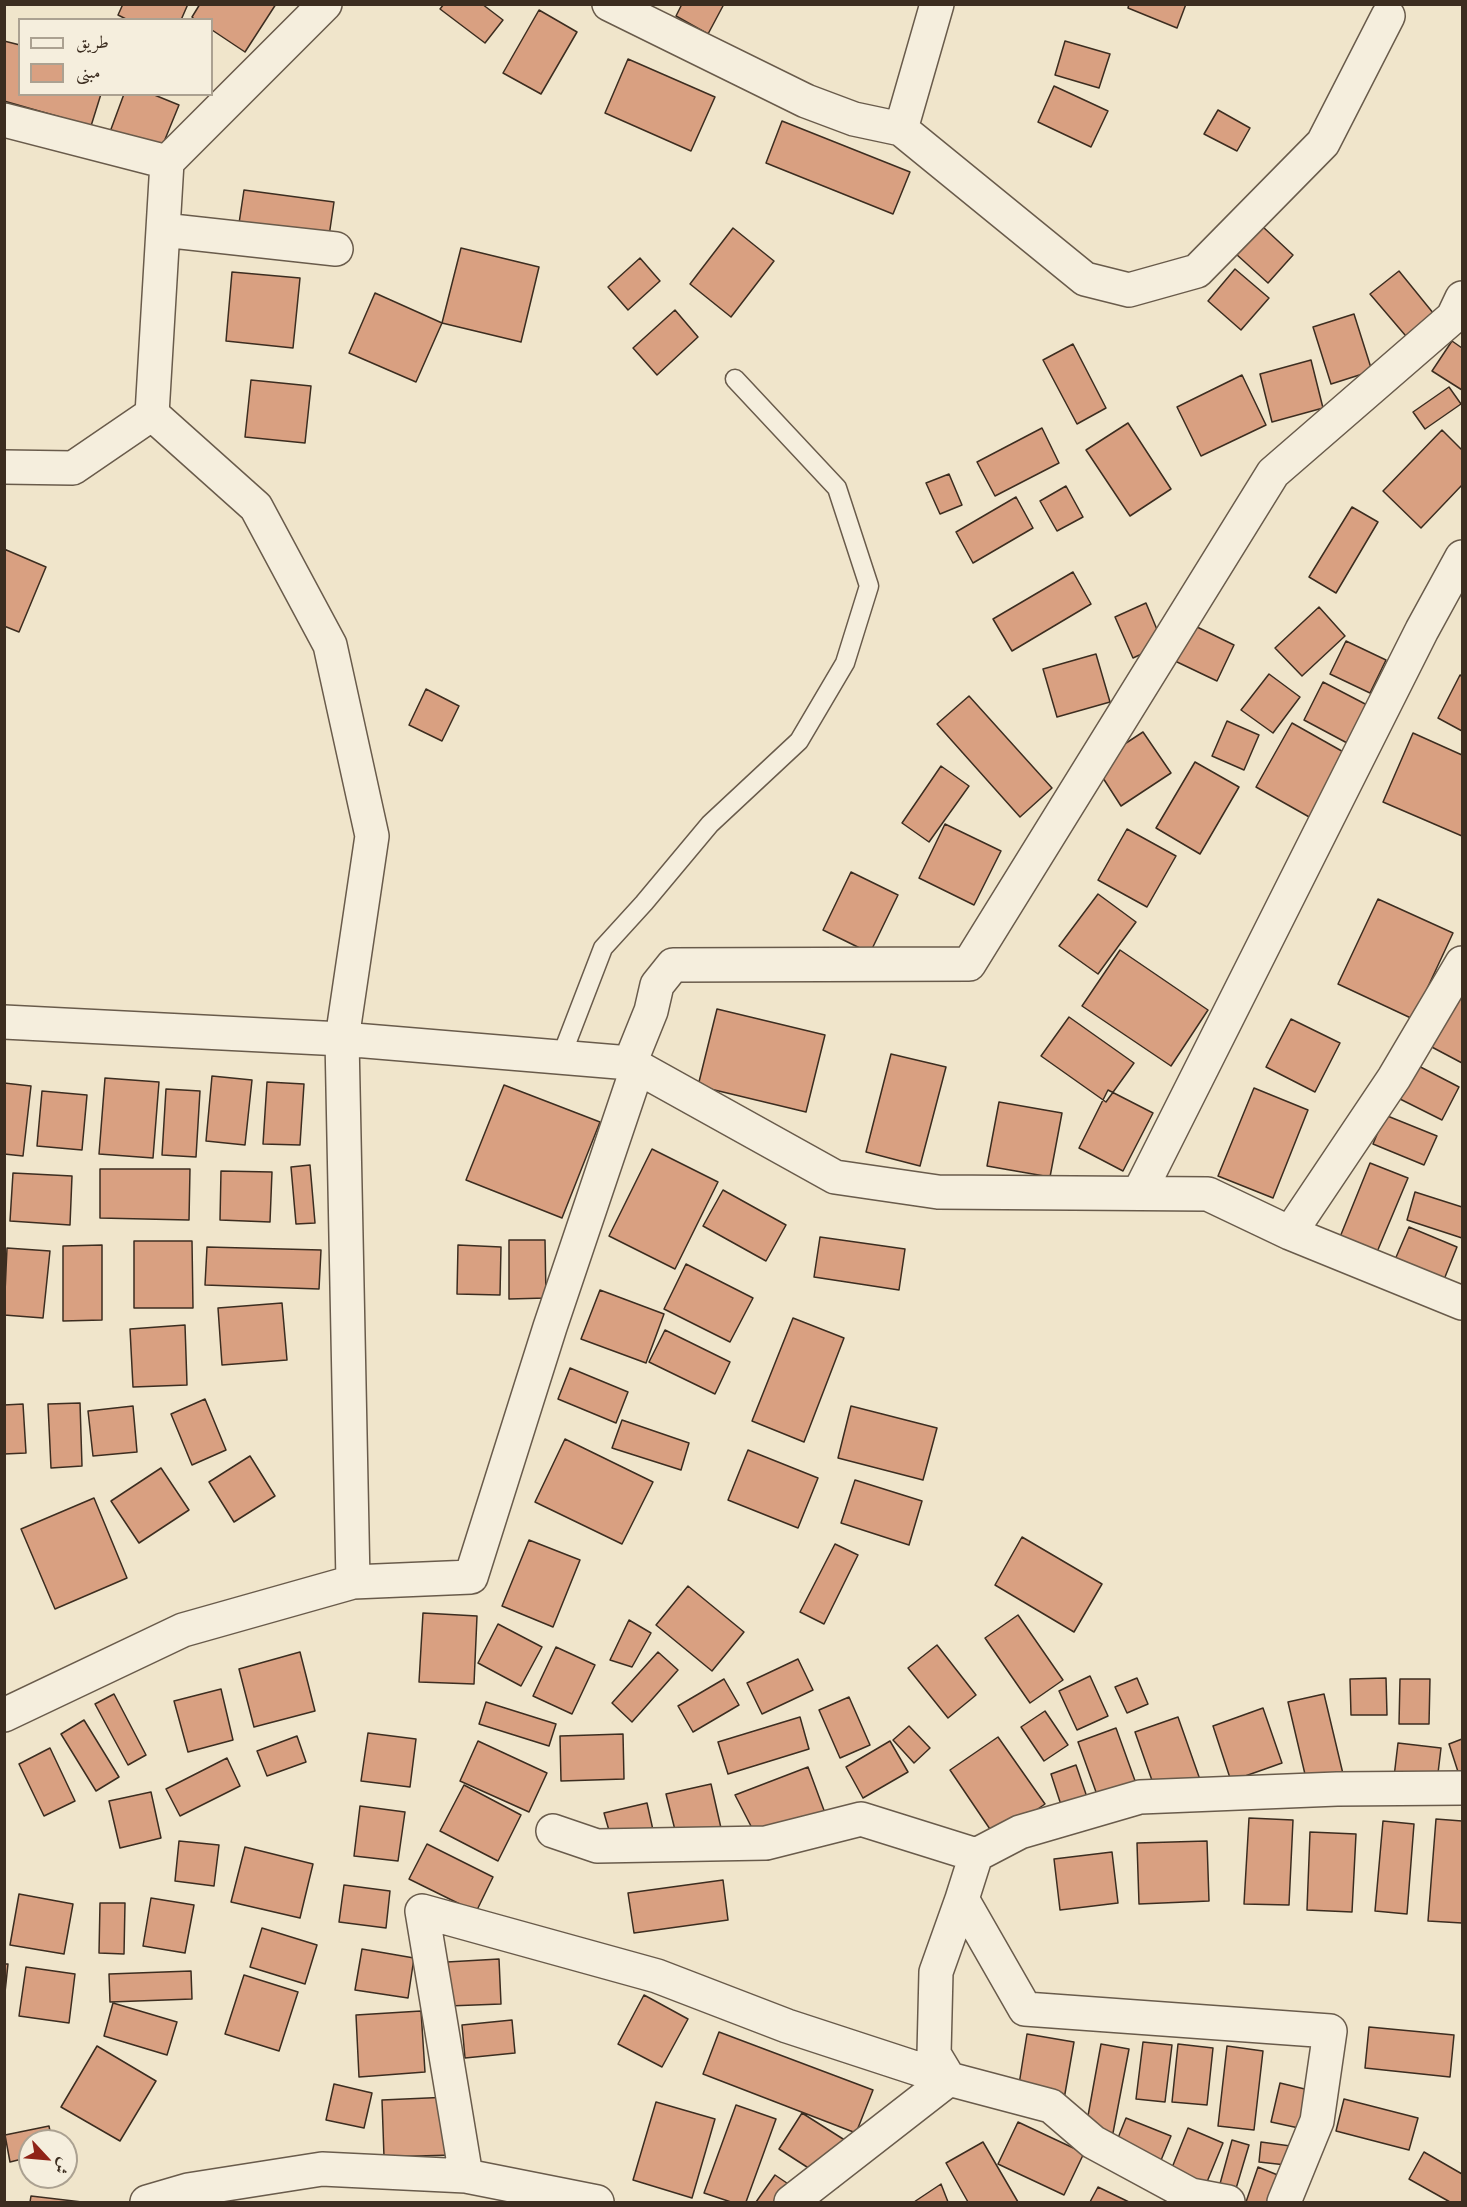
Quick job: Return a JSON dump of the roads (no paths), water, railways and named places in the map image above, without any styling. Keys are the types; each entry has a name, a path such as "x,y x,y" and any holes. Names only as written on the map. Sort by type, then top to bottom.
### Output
{"street":[{"path":"152,414 167,162 324,4"},
{"path":"609,4 806,101 854,119 901,129 1085,279 1129,290 1197,271 1323,143 1388,16"},
{"path":"901,129 937,4"},
{"path":"4,120 167,162"},
{"path":"163,230 336,249"},
{"path":"4,1715 183,1630 353,1582 471,1577 651,1011 657,985 673,965 969,964 1273,473 1453,317 1462,298"},
{"path":"4,467 74,468 152,414"},
{"path":"152,414 256,507 330,645 372,836 342,1039 353,1582"},
{"path":"1139,1193 1422,630 1462,557"},
{"path":"1290,1233 1394,1078 1462,963"},
{"path":"4,1022 342,1039 634,1064 835,1177 938,1192 1208,1194 1290,1233 1462,1304"},
{"path":"949,2079 934,2054 936,1972 976,1855 1020,1832 1140,1797 1337,1789 1462,1788"},
{"path":"554,1831 597,1846 766,1843 861,1819 976,1855"},
{"path":"962,1899 1026,2009 1330,2031 1317,2121 1284,2202"},
{"path":"466,2176 422,1911 657,1976 787,2026 949,2079 1051,2106 1093,2142 1191,2194 1228,2202"},
{"path":"791,2202 949,2079"},
{"path":"147,2202 188,2190 322,2169 466,2176 597,2202"}],"lane":[{"path":"561,1057 603,948 645,903 710,824 799,741 845,663 869,586 837,488 735,379"}]}
